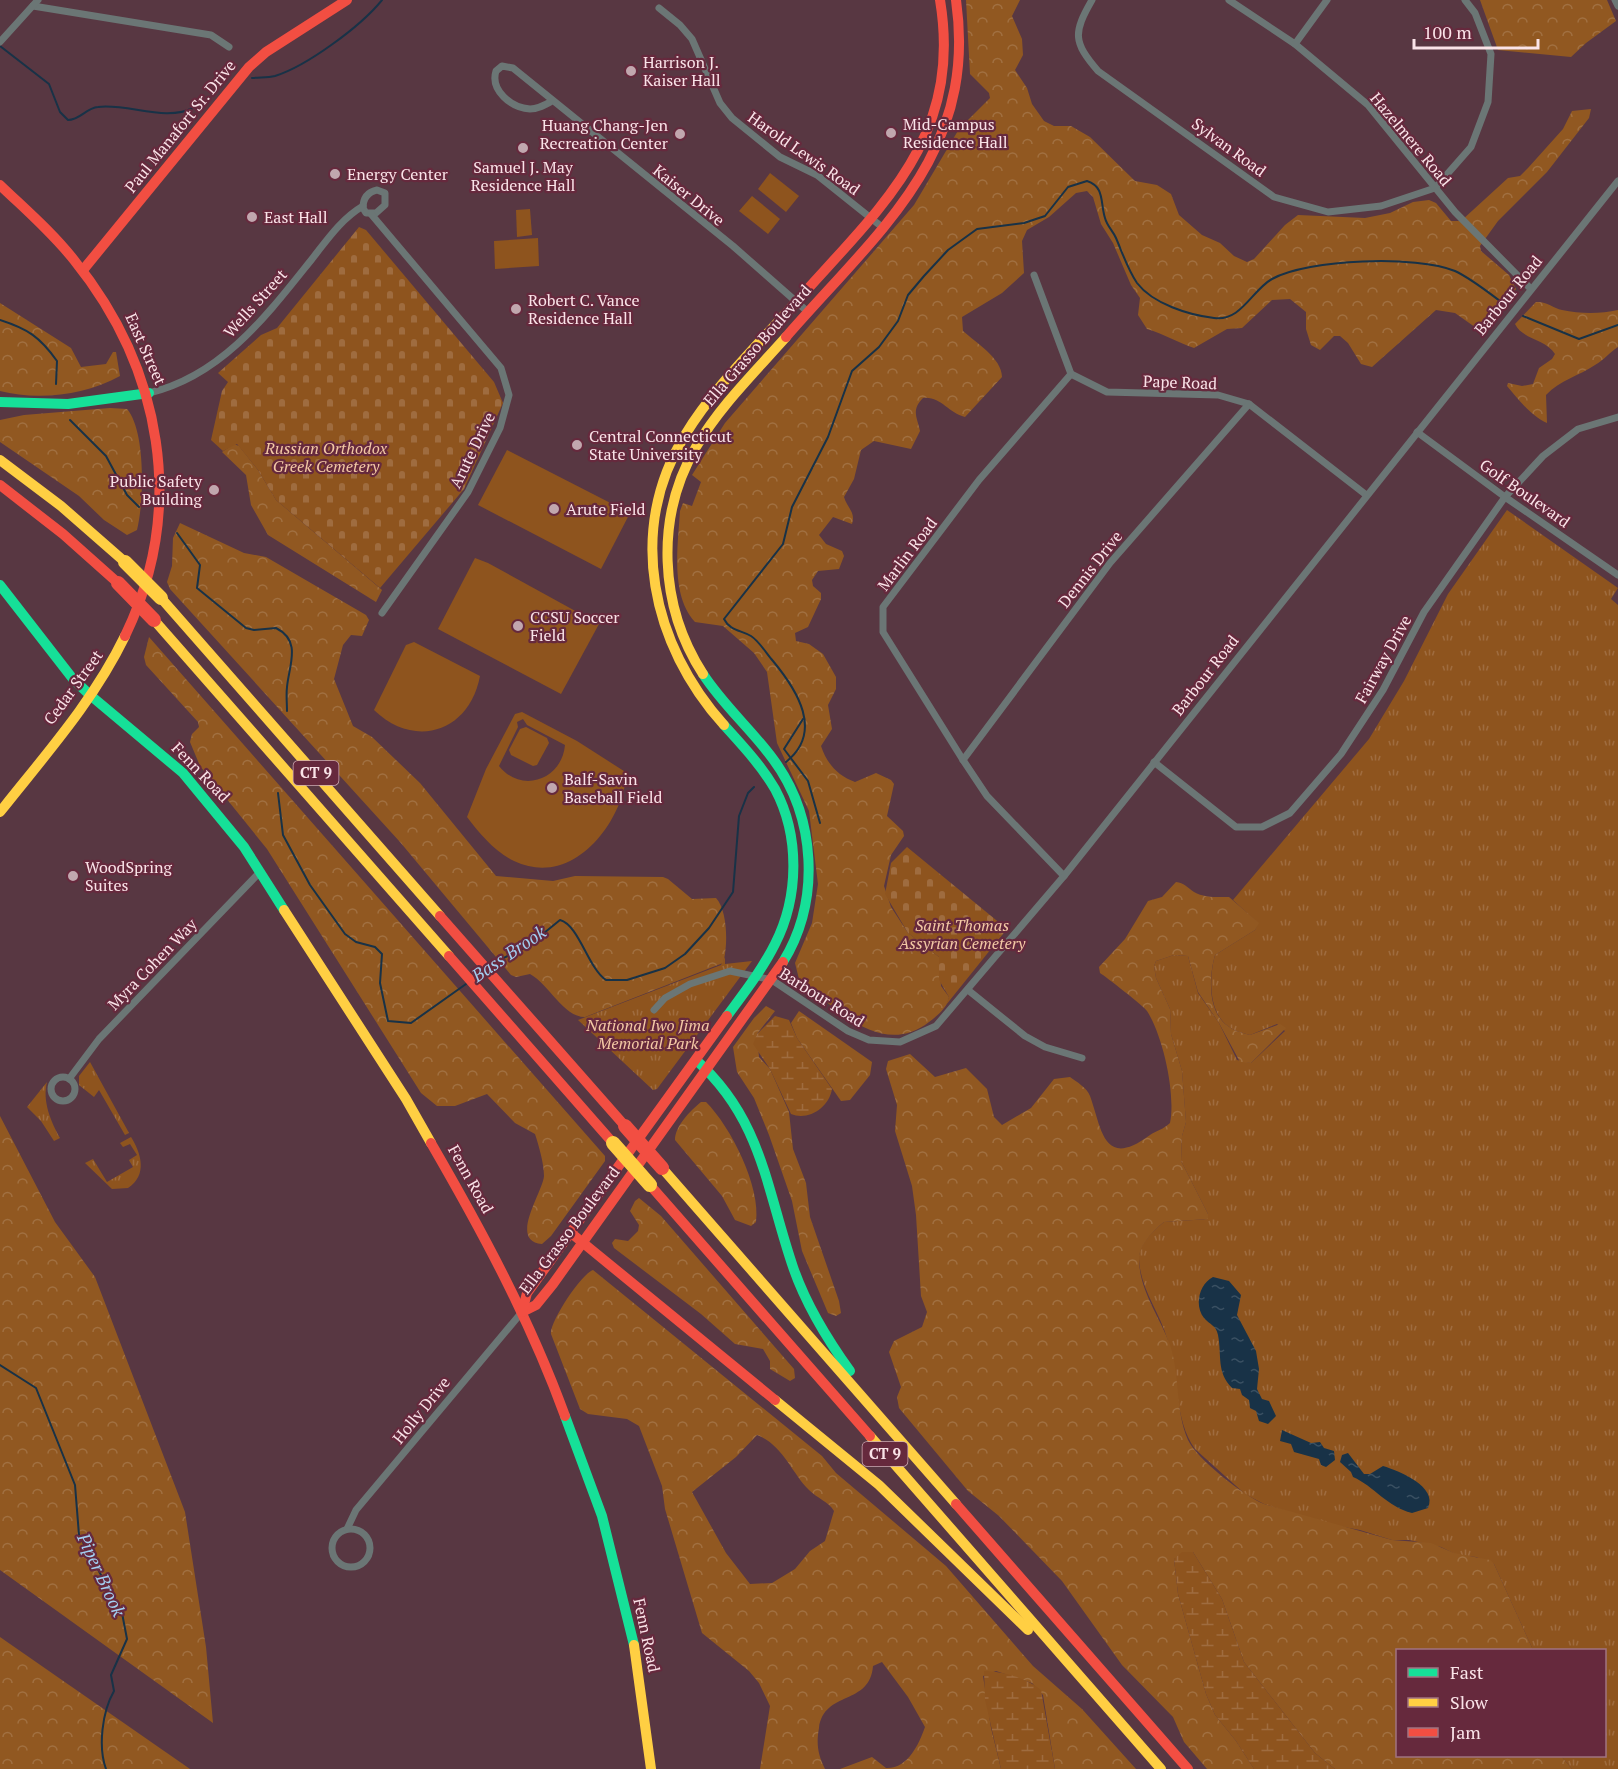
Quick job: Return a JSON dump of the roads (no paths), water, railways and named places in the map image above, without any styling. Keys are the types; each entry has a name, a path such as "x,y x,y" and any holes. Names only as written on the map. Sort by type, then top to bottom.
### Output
{"main road":[{"name":"Paul Manafort Sr. Drive","path":"83,270 249,67 267,52 347,0"},
{"name":"Ella Grasso Boulevard","path":"522,1312 527,1293 756,975 778,938 792,896 793,849 783,808 765,774 691,684 667,637 658,608 653,575 654,523 667,472 693,422 911,168 936,114 945,56 940,0"},
{"name":"Ella Grasso Boulevard","path":"522,1312 538,1303 583,1242 772,980 794,942 808,895 808,843 798,803 779,767 699,669 678,624 668,575 670,520 679,482 701,438 923,176 948,123 960,61 956,0"},
{"name":"East Street","path":"0,184 83,270 121,328 149,393 158,434 161,476 158,534 150,568"},
{"path":"0,402 68,404 149,393"},
{"name":"CT 9","path":"0,460 61,506 125,562 161,598 1188,1769"},
{"name":"CT 9","path":"0,485 57,529 118,583 154,620 1161,1769"},
{"name":"Cedar Street","path":"0,812 90,695 124,641 150,568"},
{"name":"Fenn Road","path":"0,585 73,679 145,739 190,781 219,814 260,872 432,1142 522,1312 568,1419 602,1516 636,1653 651,1769"},
{"path":"730,732 741,722"},
{"path":"783,808 798,803"},
{"path":"696,1060 708,1069 727,1091 755,1143 793,1267 809,1306 829,1342 864,1389 886,1425"},
{"path":"571,1233 891,1495 1009,1610 1083,1691 1120,1722"}],"street":[{"name":"Sylvan Road","path":"1092,0 1079,23 1080,50 1098,71 1275,196 1328,212 1381,206 1435,188"},
{"name":"Hazelmere Road","path":"1229,0 1295,44 1368,105 1455,212 1531,289"},
{"path":"1295,44 1327,0"},
{"path":"1435,188 1471,147 1488,102 1491,54 1475,13 1465,0"},
{"path":"1615,0 1618,6"},
{"path":"1,41 36,3 211,35 219,38 229,47"},
{"name":"Harold Lewis Road","path":"659,8 680,25 692,39 720,103 732,118 780,157 817,175 882,227"},
{"name":"Kaiser Drive","path":"552,101 535,108 517,106 499,91 495,80 496,71 502,66 510,67 733,246 808,312"},
{"name":"Barbour Road","path":"654,1010 665,998 701,980 730,971 772,980 848,1031 869,1040 900,1042 936,1026 1064,876 1365,494 1618,181"},
{"name":"Wells Street","path":"149,393 196,373 243,340 264,319 340,225 363,206 365,198 371,192 384,192 385,205 379,212 371,214"},
{"path":"363,206 364,212 371,214"},
{"name":"Arute Drive","path":"371,214 501,368 509,395 500,428 468,492 382,612"},
{"path":"1034,275 1071,374"},
{"name":"Pape Road","path":"1071,374 1107,392 1218,395 1249,404 1365,494"},
{"name":"Marlin Road","path":"1064,876 987,796 883,632 884,607 979,480 1071,374"},
{"name":"Dennis Drive","path":"963,760 1110,563 1249,404"},
{"name":"Fairway Drive","path":"1154,762 1236,828 1262,827 1290,813 1341,754 1383,690 1424,612 1505,497 1543,456 1578,429 1618,417"},
{"name":"Golf Boulevard","path":"1417,432 1505,497 1618,575"},
{"name":"Myra Cohen Way","path":"69,1079 99,1039 260,872"},
{"path":"968,990 1025,1036 1045,1047 1082,1058"},
{"name":"Holly Drive","path":"348,1529 362,1532 370,1545 367,1558 355,1567 340,1564 332,1552 335,1536 348,1529 356,1510 522,1312"}],"water":[{"path":"1213,1277 1229,1281 1241,1295 1237,1315 1256,1351 1259,1369 1257,1389 1262,1399 1269,1401 1276,1416 1268,1424 1259,1421 1256,1411 1250,1408 1249,1400 1242,1395 1240,1389 1232,1388 1224,1376 1220,1363 1217,1332 1204,1318 1199,1308 1201,1290"},
{"path":"1282,1430 1311,1443 1320,1442 1324,1448 1334,1451 1335,1460 1326,1467 1321,1465 1319,1459 1294,1452 1291,1444 1280,1441"},
{"path":"1348,1453 1364,1474 1370,1474 1383,1466 1416,1481 1428,1493 1430,1500 1428,1508 1412,1513 1395,1506 1353,1477 1340,1462 1342,1455"}],"waterway":[{"path":"252,78 275,76 302,64 347,33 382,0"},
{"path":"0,46 49,84 60,112 68,120 98,107 159,113 172,113 195,107"},
{"path":"786,762 797,750 803,738 805,725 798,698 782,672 757,641 733,628 724,619 783,544 792,507 828,437 852,371 879,347 898,321 908,295 924,276 948,250 977,229 1024,223 1045,216 1068,187 1087,181 1099,191 1106,221 1137,283 1152,297 1183,311 1223,318 1239,310 1272,279 1289,272 1336,263 1390,261 1438,266 1455,271 1504,304"},
{"name":"Bass Brook","path":"1523,316 1579,339 1618,325"},
{"name":"Bass Brook","path":"0,320 26,331 45,346 57,361 56,384"},
{"name":"Bass Brook","path":"70,420 106,456 127,495 139,507"},
{"name":"Bass Brook","path":"177,533 200,565 197,588 246,628 254,630 276,628 289,640 292,654 287,690 287,711"},
{"path":"803,719 784,749 808,781 820,823"},
{"name":"Bass Brook","path":"489,965 528,946 560,920 573,930 594,966 606,980 627,980 665,968 685,954 709,928 733,892 739,816 748,793 754,787"},
{"name":"Bass Brook","path":"278,793 283,835 310,885 345,934 356,942 375,947 382,954 380,983 388,1021 411,1023 466,984"},
{"name":"Piper Brook","path":"0,1365 36,1388 75,1485 79,1535 122,1613 127,1639 111,1675 114,1691 102,1730 102,1750 106,1769"}],"place":[{"name":"Harrison J. Kaiser Hall","path":"631,71"},
{"name":"Mid-Campus Residence Hall","path":"891,133"},
{"name":"Huang Chang-Jen Recreation Center","path":"680,134"},
{"name":"Samuel J. May Residence Hall","path":"523,148"},
{"name":"Energy Center","path":"335,174"},
{"name":"East Hall","path":"252,217"},
{"name":"Robert C. Vance Residence Hall","path":"516,309"},
{"name":"Central Connecticut State University","path":"577,445"},
{"name":"Public Safety Building","path":"214,490"},
{"name":"Arute Field","path":"554,509"},
{"name":"CCSU Soccer Field","path":"518,626"},
{"name":"Balf-Savin Baseball Field","path":"552,788"},
{"name":"WoodSpring Suites","path":"73,876"}],"park label":[{"name":"Russian Orthodox Greek Cemetery","path":"326,457"},
{"name":"Saint Thomas Assyrian Cemetery","path":"962,934"},
{"name":"National Iwo Jima Memorial Park","path":"648,1034"}]}
